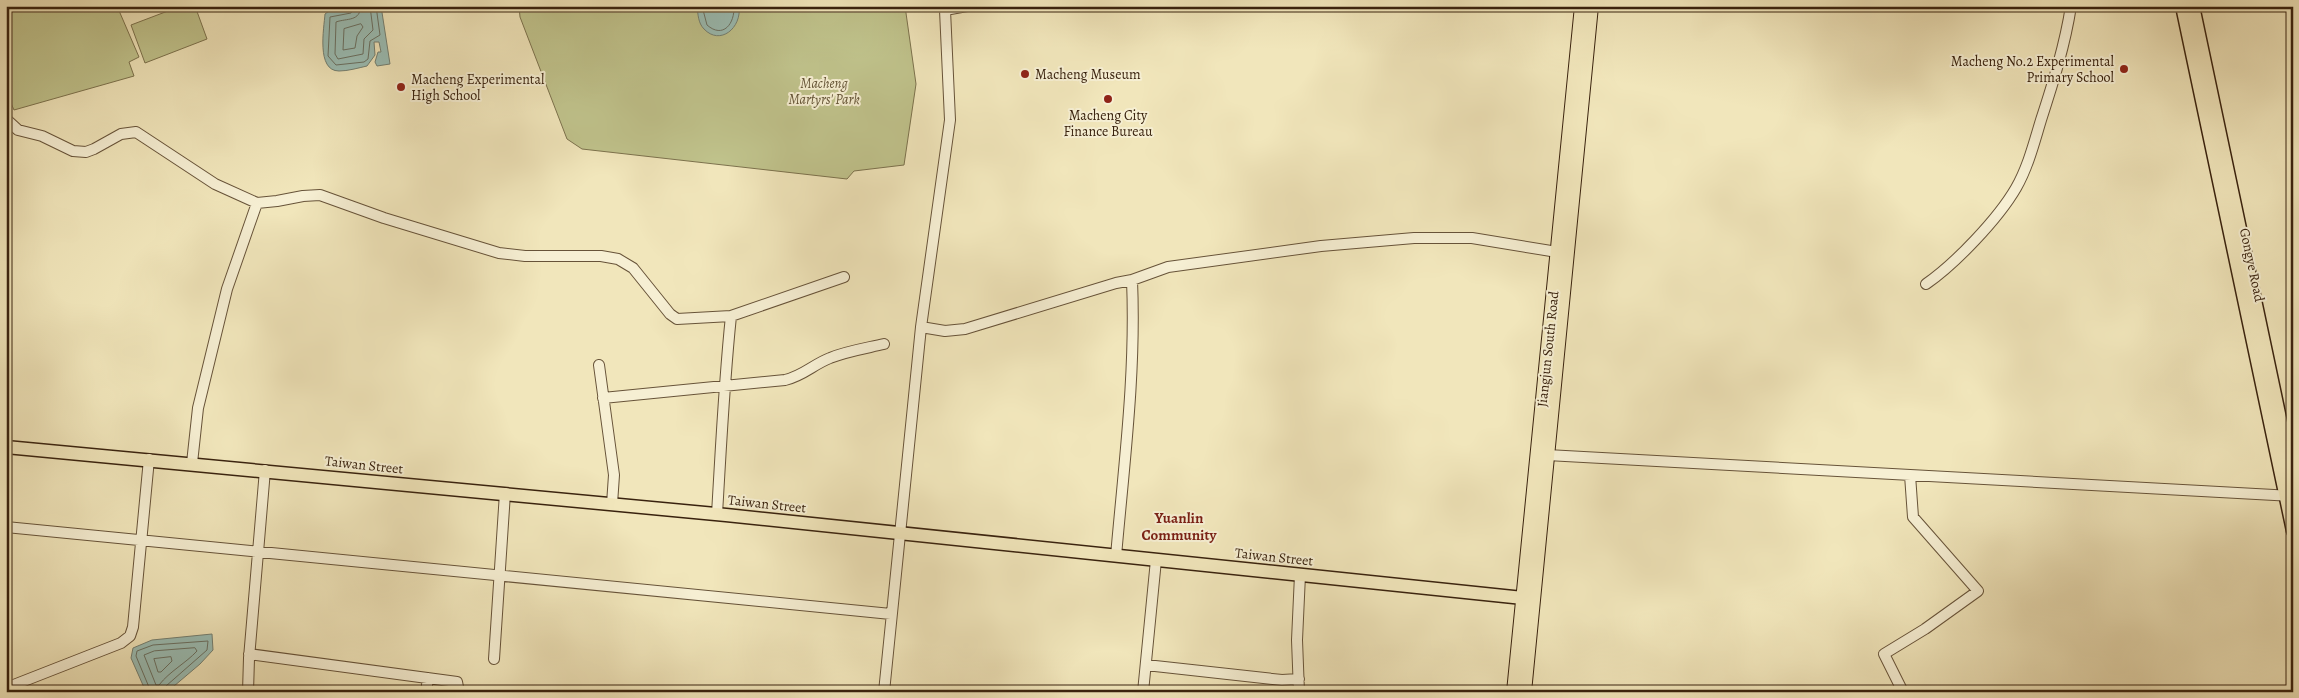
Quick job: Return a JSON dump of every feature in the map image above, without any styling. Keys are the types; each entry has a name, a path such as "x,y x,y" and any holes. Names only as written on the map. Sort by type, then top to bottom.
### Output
{"highway":[{"name":"Jiangjun South Road","path":"1514,692 1582,6"},
{"name":"Jiangjun South Road","path":"1524,692 1591,6"}],"main road":[{"name":"Gongye Road","path":"2182,6 2289,496 2293,531"},
{"name":"Gongye Road","path":"2193,6 2293,480"},
{"name":"Taiwan Street","path":"6,447 192,463 717,514 1523,598"}],"street":[{"path":"884,692 899,533 922,327 950,120 944,8 967,6"},
{"path":"1926,284 1947,270 2005,204 2026,168 2057,70 2071,6"},
{"path":"6,119 18,130 42,136 73,151 86,152 125,133 136,132 208,180 257,202 277,202 303,196 320,196 384,218 499,253 525,256 601,256 618,259 633,268 670,314 677,319 731,316 844,277"},
{"path":"192,463 198,408 227,289 257,202"},
{"path":"922,327 945,331 965,329 1116,283 1132,280 1168,267 1321,246 1414,238 1472,238 1557,252"},
{"path":"1116,556 1132,372 1134,323 1132,280"},
{"path":"717,514 723,425 723,386 731,316"},
{"path":"604,398 798,377 816,364 832,357 884,344"},
{"path":"599,366 614,475 612,504"},
{"path":"1547,455 2289,496"},
{"path":"6,688 122,643 130,636 133,627 149,459"},
{"path":"248,692 249,654 265,470"},
{"path":"1903,692 1884,654 1925,629 1978,592 1913,517 1910,475"},
{"path":"494,659 505,494"},
{"path":"6,527 891,614"},
{"path":"1143,692 1156,560"},
{"path":"1299,692 1297,640 1300,575"},
{"path":"249,654 458,682 459,692"},
{"path":"1146,666 1282,680 1299,679"},
{"path":"426,692 428,678"}],"green space":[{"path":"6,6 117,6 139,57 129,62 134,76 14,110 6,92"},
{"path":"181,6 195,6 207,39 145,63 131,25"},
{"name":"Macheng Martyrs' Park","path":"519,6 905,6 916,84 904,165 854,171 847,179 582,149 567,139 520,17"}],"water":[{"path":"381,6 390,64 377,66 375,62 378,52 381,52 379,42 374,42 375,55 367,66 342,71 332,69 324,57 325,14 329,11"},
{"path":"697,6 739,6 739,14 737,21 729,32 717,36 710,34 704,29 699,18"},
{"path":"212,634 213,650 200,664 167,692 146,692 131,658 133,648 152,640"}],"place":[{"name":"Macheng No.2 Experimental Primary School","path":"2124,69"},
{"name":"Macheng Museum","path":"1025,74"},
{"name":"Macheng Experimental High School","path":"401,87"},
{"name":"Macheng City Finance Bureau","path":"1108,99"}],"district":[{"name":"Yuanlin Community","path":"1179,526"}]}
